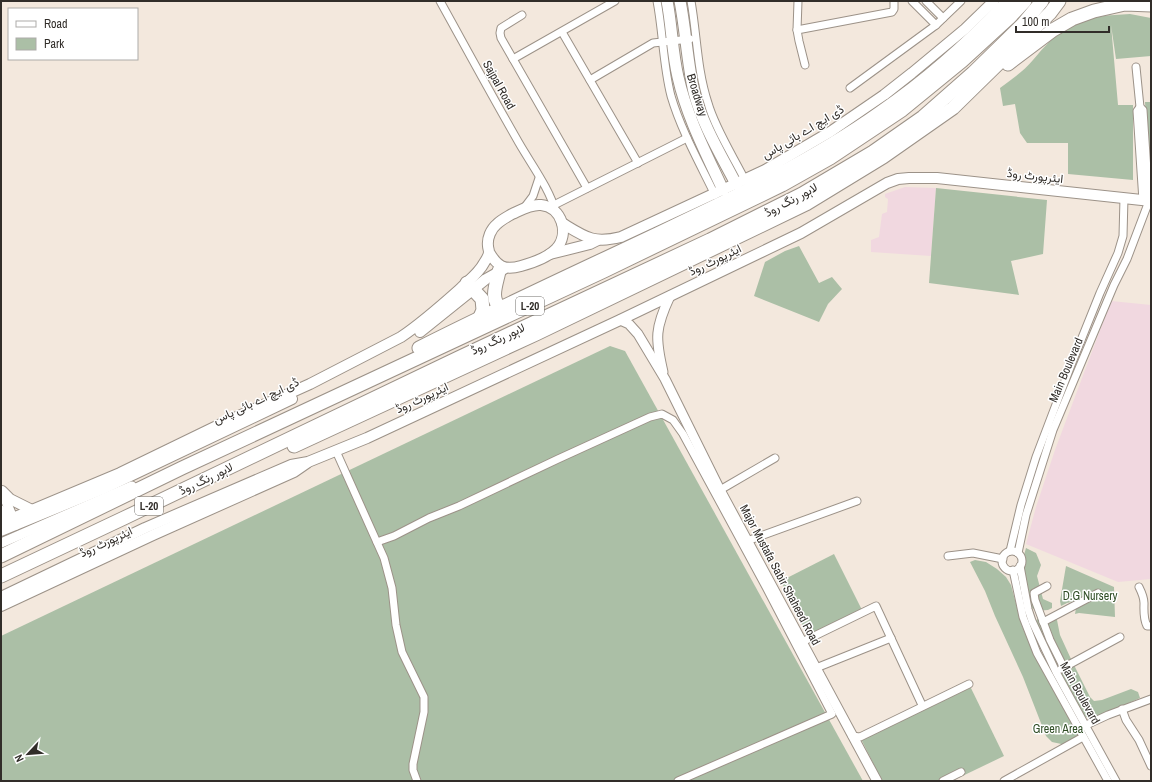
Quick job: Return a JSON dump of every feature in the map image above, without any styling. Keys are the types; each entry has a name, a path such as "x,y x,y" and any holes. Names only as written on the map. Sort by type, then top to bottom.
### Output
{"highway":[{"path":"314,406 328,393 480,317 716,206 827,147 910,91 976,34 1009,1"},
{"name":"لاہور رنگ روڈ","path":"1,556 182,468 681,234 782,185 830,158 908,105 962,61 1009,18 1025,1"},
{"name":"لاہور رنگ روڈ","path":"1,576 465,354 717,237 802,194 873,152 923,118 973,73 1023,24 1042,1"},
{"path":"209,477 247,467 328,431 785,215 847,180 883,157 953,108 1050,13 1059,1"},
{"path":"970,92 1054,30 1072,19 1094,11 1125,4 1151,5"},
{"path":"500,308 496,304 494,298 503,270"},
{"path":"470,286 482,299 483,310 480,317"}],"main road":[{"name":"Broadway","path":"667,1 668,40 687,112 719,192"},
{"name":"Broadway","path":"680,1 691,39 691,79 697,102 704,120 740,182"},
{"name":"ڈی ایچ اے بائی پاس","path":"598,240 612,240 621,237 719,192 765,170 830,132 878,100 912,73 965,29 994,1"},
{"name":"ایئرپورٹ روڈ","path":"1,606 48,579 145,528 276,471 291,465 308,462 367,438 620,320 800,233 879,187 898,179 937,178 1148,201"},
{"path":"550,254 557,248 561,241 563,233 562,223 556,209 540,205 523,209 503,220 493,228 488,242 489,252 503,270 526,265 550,254 590,244 598,240"},
{"path":"562,223 584,237 598,240"},
{"path":"8,524 32,510 120,473 221,424 310,384 413,329 470,286 482,267 489,252"},
{"name":"ڈی ایچ اے بائی پاس","path":"8,524 122,480 374,359 416,336 470,286 503,270"},
{"path":"1,490 14,501 32,510"},
{"name":"ایئرپورٹ روڈ","path":"1,597 48,579"}],"street":[{"name":"Sajpal Road","path":"440,1 556,209"},
{"path":"513,59 615,1"},
{"path":"657,1 668,40 667,76 671,95 687,138 719,192"},
{"path":"590,80 653,42 691,39 691,1"},
{"path":"798,1 797,30 805,65"},
{"path":"797,30 892,12 894,9 894,1"},
{"path":"912,1 936,25"},
{"path":"926,1 944,18"},
{"path":"850,88 936,25 961,1"},
{"path":"522,15 501,28 501,38 587,188"},
{"path":"562,32 638,163"},
{"path":"1136,67 1140,107 1137,111 1148,201"},
{"path":"556,209 587,188 687,138"},
{"path":"523,209 533,196 539,178"},
{"name":"Main Boulevard","path":"1014,552 1021,505 1036,457 1071,365 1118,253 1123,236 1124,198"},
{"name":"Main Boulevard","path":"1014,552 1053,430 1114,286 1127,259 1148,201"},
{"path":"665,379 658,351 657,337 661,315 670,296"},
{"path":"620,320 629,324 638,334 665,379"},
{"name":"Major Mustafa Sabir Shaheed Road","path":"665,379 720,490 876,781"},
{"path":"377,542 394,536 429,518 459,506 558,458 650,417 662,414 673,420 683,434 766,587 832,714 678,781"},
{"path":"336,451 384,558 392,588 396,625 402,652 424,697 424,712 413,764 413,770 417,781"},
{"path":"720,490 775,458"},
{"path":"1,543 166,471 182,468"},
{"path":"1,490 8,524"},
{"path":"747,541 857,501"},
{"path":"1,510 8,524"},
{"path":"1014,552 1022,559 1020,566 1013,570 1005,567 1003,559 1005,554 1014,552"},
{"path":"948,556 973,553 1003,559"},
{"name":"Main Boulevard","path":"1020,566 1026,616 1056,672 1082,727 1083,736 1108,781"},
{"name":"Main Boulevard","path":"1013,570 1037,653 1116,781"},
{"path":"1047,586 1034,593 1050,640 1064,668"},
{"path":"1139,586 1148,603 1143,607 1146,623 1147,626 1151,626"},
{"path":"1043,622 1098,593"},
{"path":"802,642 876,606 922,705"},
{"path":"1026,616 1040,612"},
{"path":"1056,672 1120,637"},
{"path":"816,668 891,638"},
{"path":"852,736 860,736 922,705 969,684"},
{"path":"1082,727 1122,709 1151,699"},
{"path":"1122,709 1126,720 1139,740 1151,766"},
{"path":"1004,781 1083,736"},
{"path":"943,781 961,772"}],"shaded area":[{"path":"905,187 936,188 931,256 871,252 871,240 879,237 882,214 887,212 888,199 885,197 885,194"},
{"path":"1111,301 1151,305 1151,579 1118,582 1026,544 1036,507 1055,450"}],"green space":[{"path":"1130,14 1151,18 1151,56 1116,59 1111,25 1118,105 1133,105 1133,180 1068,174 1068,143 1027,143 1020,133 1015,104 1003,106 1000,88 1026,68 1055,37 1070,26 1092,18"},
{"path":"1145,102 1151,102 1151,176 1150,176"},
{"path":"936,188 1047,200 1043,254 1011,261 1019,295 929,283"},
{"path":"799,246 819,283 832,277 842,289 828,304 819,322 754,296 765,262 785,251"},
{"path":"610,346 625,351 863,781 1,781 1,636"},
{"path":"1026,548 1036,553 1041,565 1037,576 1043,599 1052,603 1052,608 1048,610 1036,611 1029,603 1024,570 1026,563 1024,555"},
{"path":"834,554 863,612 809,639 781,581"},
{"name":"Green Area","path":"975,560 986,562 997,569 1006,577 1011,585 1022,626 1033,652 1077,733 1076,739 1066,745 1052,742 1046,736 1023,677 985,591 970,562"},
{"name":"D.G Nursery","path":"1066,566 1114,587 1115,617 1079,613 1075,614 1076,608 1071,602 1061,606 1060,601"},
{"path":"1053,617 1057,620 1060,635 1090,697 1094,701 1102,700 1131,689 1138,692 1140,698 1095,718 1088,718 1082,714 1036,623 1037,619"},
{"path":"969,684 1004,756 952,781 882,781 860,737"}]}
